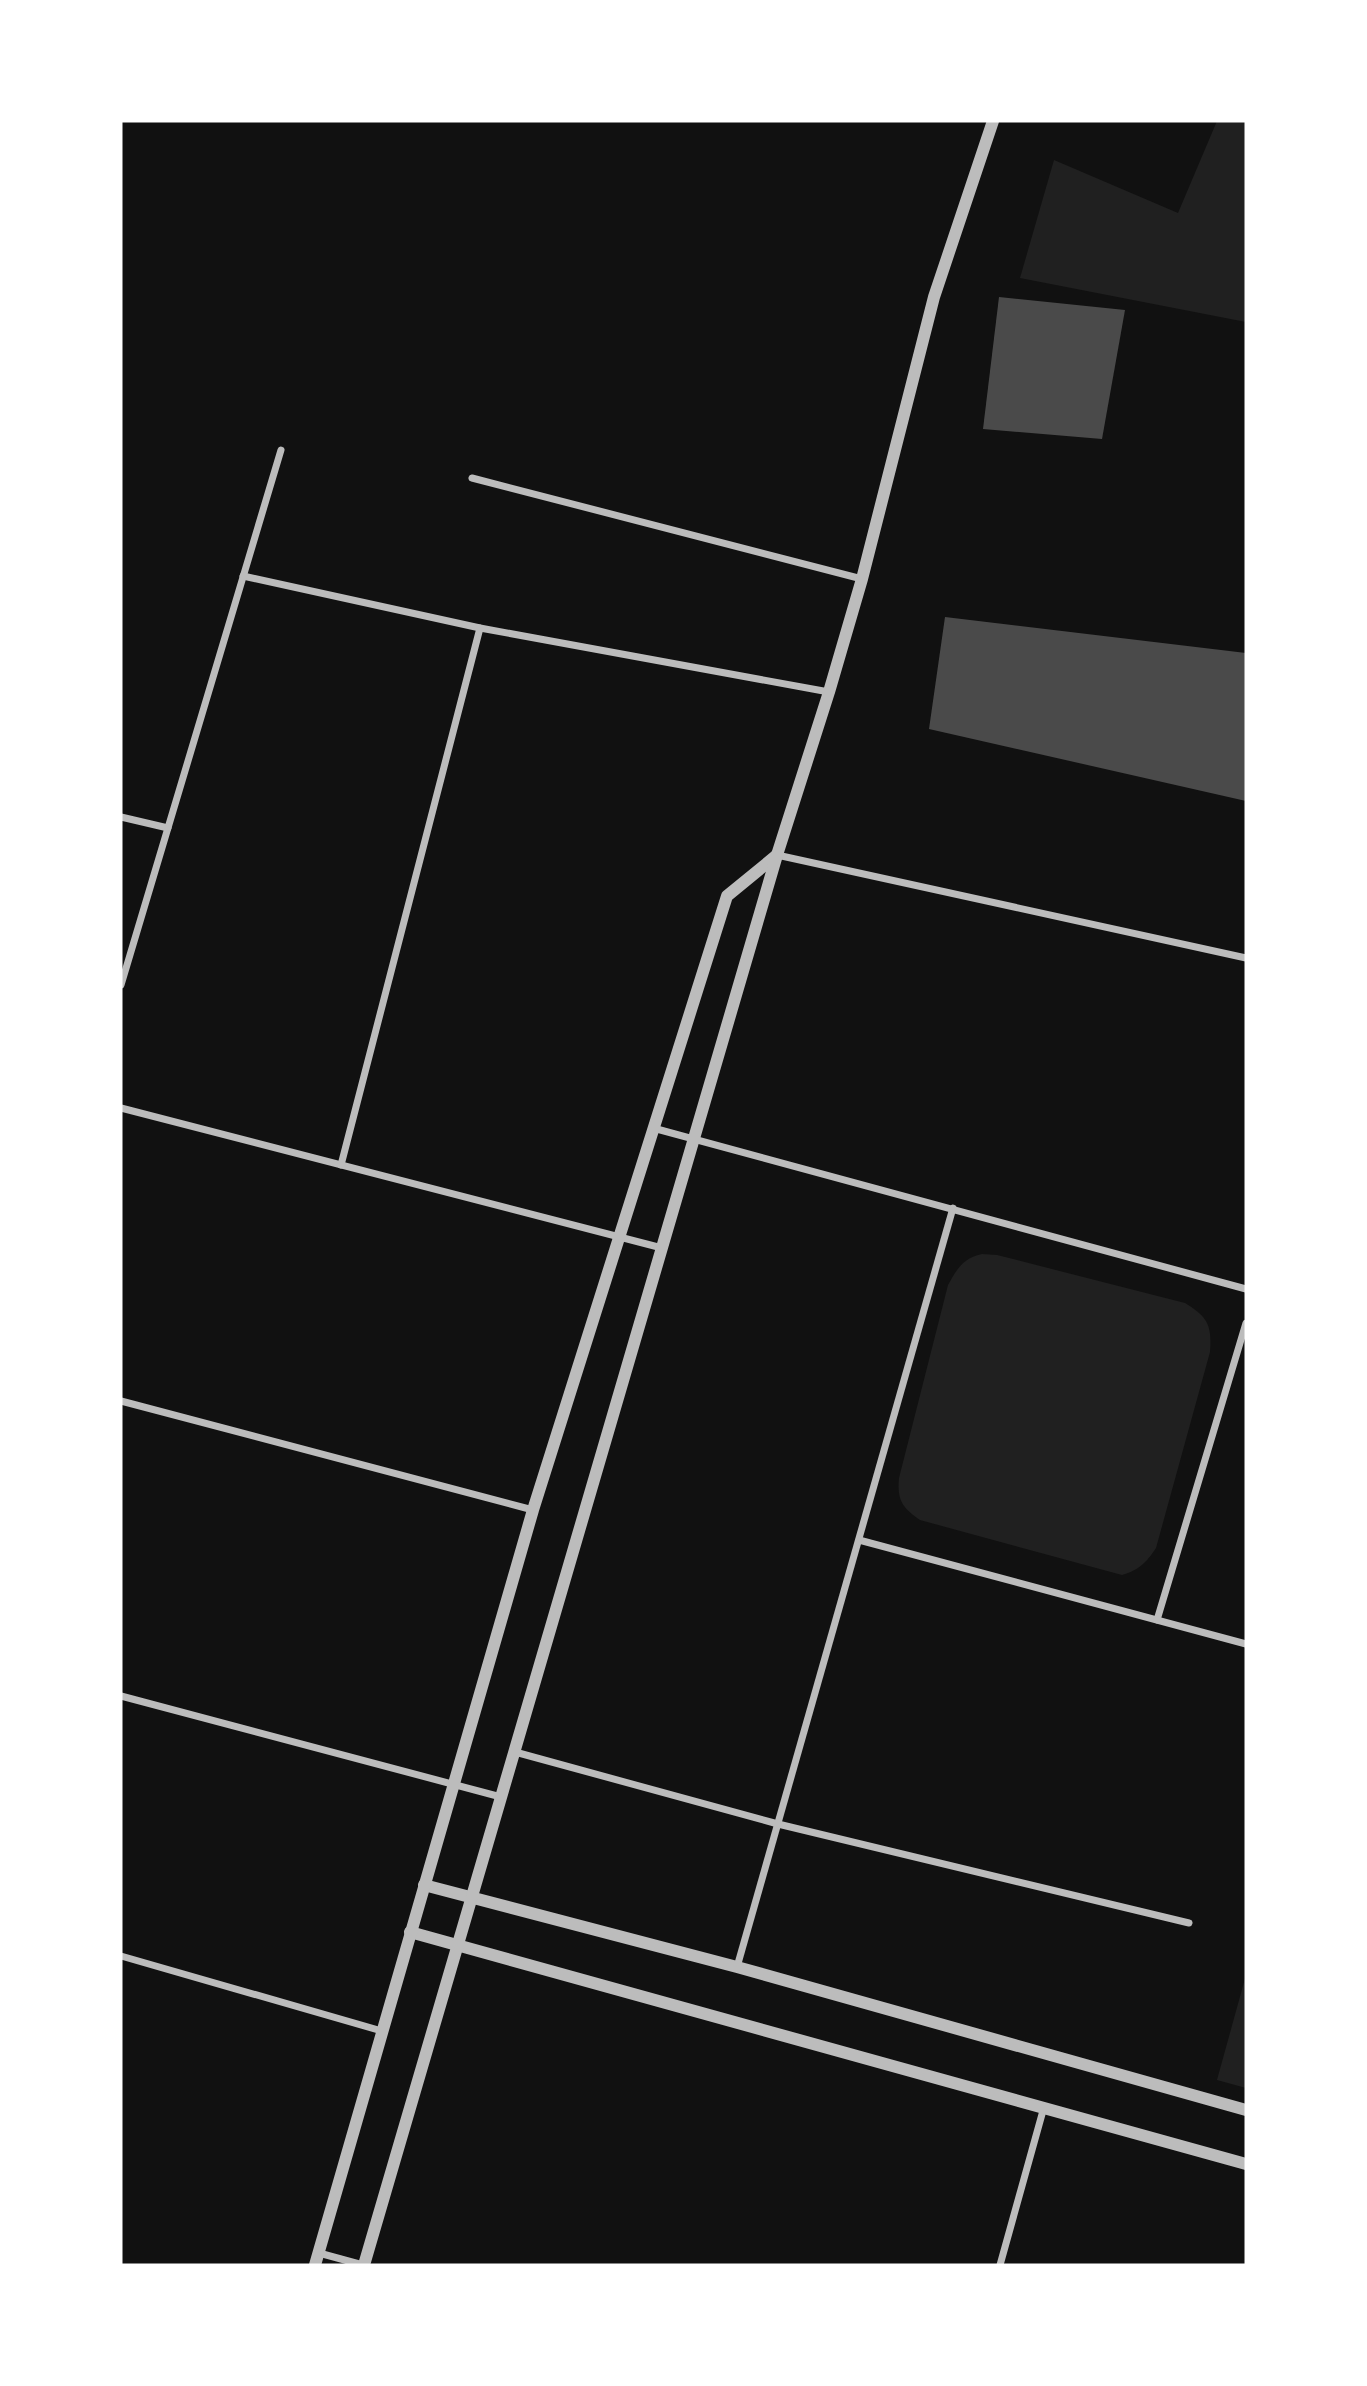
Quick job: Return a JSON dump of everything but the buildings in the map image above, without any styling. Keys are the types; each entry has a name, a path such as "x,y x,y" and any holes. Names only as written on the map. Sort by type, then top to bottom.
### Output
{"street":[{"path":"777,855 727,896 533,1510 317,2259 363,2265 777,855 862,579 934,297 993,121"},
{"path":"121,985 281,450"},
{"path":"472,478 862,579"},
{"path":"243,576 480,628 829,692"},
{"path":"341,1165 480,628"},
{"path":"121,817 168,828"},
{"path":"777,855 1246,958"},
{"path":"121,1108 662,1248"},
{"path":"652,1128 1246,1289"},
{"path":"737,1967 953,1208"},
{"path":"1157,1620 1246,1323"},
{"path":"121,1401 533,1510"},
{"path":"859,1540 1246,1644"},
{"path":"121,1696 501,1797"},
{"path":"515,1752 778,1824 1189,1923"},
{"path":"424,1885 737,1967 1246,2110"},
{"path":"410,1932 1246,2164"},
{"path":"121,1956 382,2031"},
{"path":"1000,2265 1044,2106"}],"shaded area":[{"path":"1217,121 1246,121 1246,322 1020,278 1054,160 1178,213"},
{"path":"982,1254 997,1255 1185,1303 1207,1323 1210,1352 1156,1548 1145,1562 1133,1571 1122,1575 920,1520 902,1502 899,1478 948,1285 961,1265"},
{"path":"1246,1975 1246,2088 1217,2080"}]}
